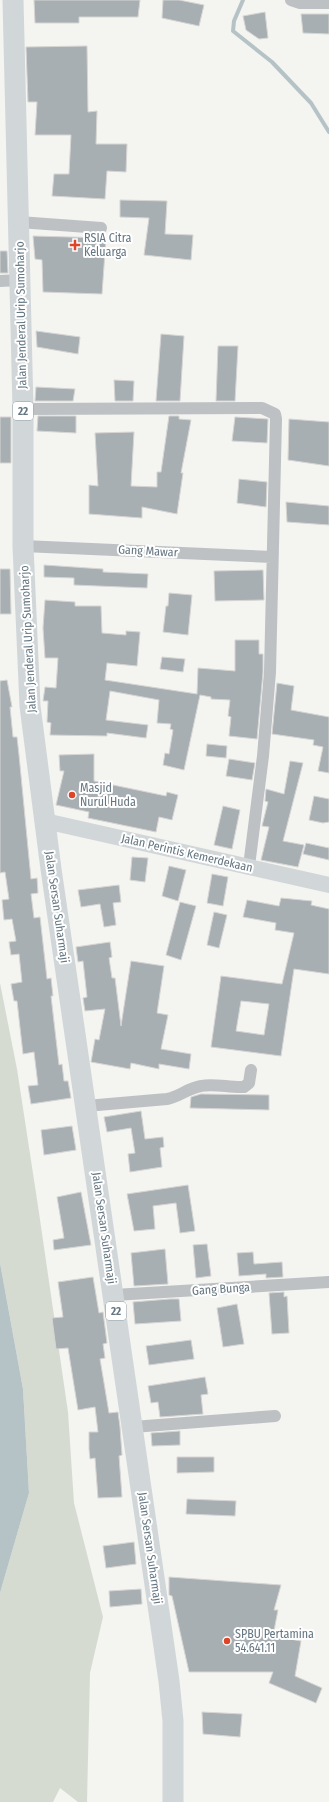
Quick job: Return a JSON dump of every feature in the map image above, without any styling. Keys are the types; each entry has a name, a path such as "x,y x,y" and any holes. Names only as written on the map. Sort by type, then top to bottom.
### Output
{"highway":[{"name":"Jalan Jenderal Urip Sumoharjo","path":"13,0 19,222 10,281 23,409 23,546 30,706 45,821"},
{"name":"Jalan Sersan Suharmaji","path":"45,821 169,1681 173,1721 174,1802"}],"main road":[{"name":"Jalan Perintis Kemerdekaan","path":"45,821 329,885"}],"street":[{"path":"291,0 300,3 329,3"},
{"path":"19,222 101,228"},
{"path":"23,409 262,408 275,414 270,672 262,763 249,866"},
{"name":"Gang Mawar","path":"23,546 272,557"},
{"path":"86,1106 175,1098 186,1090 202,1085 244,1087 249,1083 251,1070"},
{"name":"Gang Bunga","path":"114,1295 329,1282"},
{"path":"133,1427 275,1416"}],"shaded area":[{"path":"0,983 17,1069 68,1412 74,1503 103,1617 90,1673 87,1802 78,1802 60,1788 53,1802 0,1802 0,1593 29,1493 23,1389 0,1263"},
{"path":"0,1263 23,1389 29,1493 0,1593"}],"building":[{"path":"34,0 140,0 138,17 79,17 79,23 35,23"},
{"path":"163,0 179,0 204,5 199,26 162,18"},
{"path":"265,12 268,38 259,39 246,30 243,16"},
{"path":"301,14 329,14 329,34 303,33"},
{"path":"87,46 88,112 97,111 96,144 127,144 126,172 107,171 105,199 52,196 54,174 69,174 71,135 35,135 37,102 28,102 26,47"},
{"path":"120,200 167,201 165,234 193,235 191,260 144,255 149,218 120,217"},
{"path":"33,236 106,238 102,294 43,292 42,260 35,259"},
{"path":"0,251 7,251 8,273 0,273"},
{"path":"36,331 80,337 78,354 37,347"},
{"path":"161,334 184,336 180,401 156,401"},
{"path":"218,346 238,346 235,401 216,401"},
{"path":"114,380 134,381 133,401 115,401"},
{"path":"36,387 75,389 73,401 35,401"},
{"path":"38,416 76,416 76,433 37,431"},
{"path":"169,416 179,416 179,419 191,420 181,473 183,473 177,514 142,507 142,518 89,514 89,485 98,486 95,433 134,432 131,486 157,487 157,472 161,472"},
{"path":"0,417 11,417 11,463 0,463"},
{"path":"235,417 268,419 267,443 232,441"},
{"path":"289,419 329,422 329,466 288,460"},
{"path":"239,479 267,482 266,507 237,503"},
{"path":"286,502 329,506 329,525 287,522"},
{"path":"44,565 103,569 103,572 148,574 147,588 74,585 74,578 44,577"},
{"path":"0,569 10,569 11,614 0,614"},
{"path":"263,570 264,600 215,601 214,571"},
{"path":"169,593 192,595 188,635 163,632"},
{"path":"45,600 75,602 75,606 101,606 102,633 126,635 126,631 140,632 137,666 107,663 105,680 197,694 198,668 235,671 235,640 259,640 259,654 263,654 263,672 257,739 229,736 231,717 228,716 230,700 211,699 211,697 200,695 184,770 163,765 165,753 169,754 173,730 170,729 171,724 157,723 159,700 110,691 106,720 148,725 146,738 107,733 107,736 50,735 51,723 47,722 48,701 43,701 45,687 56,688 58,658 45,658 43,628"},
{"path":"162,657 185,659 183,672 160,669"},
{"path":"7,680 12,707 10,707 13,737 17,737 31,879 37,878 38,893 31,894 34,918 40,917 47,979 51,978 53,996 51,996 59,1065 62,1064 64,1081 68,1081 71,1098 31,1104 28,1086 38,1085 34,1052 23,1054 17,1001 14,1001 11,984 22,982 19,954 11,955 9,942 16,941 12,919 4,920 2,900 9,899 5,872 0,873 0,681"},
{"path":"277,683 294,686 291,710 329,717 329,773 318,771 323,747 313,745 314,740 272,734"},
{"path":"207,744 227,746 226,758 206,756"},
{"path":"94,754 94,781 166,796 167,792 178,795 172,820 159,817 156,832 88,818 89,812 56,805 64,771 60,771 59,755"},
{"path":"229,759 255,763 252,780 226,776"},
{"path":"290,761 303,763 283,841 304,845 298,867 261,860 269,827 262,826 268,802 265,801 266,789 284,794"},
{"path":"314,796 329,799 329,822 323,823 309,820"},
{"path":"223,806 240,810 232,849 214,845"},
{"path":"306,843 329,848 329,860 303,854"},
{"path":"132,857 148,858 145,882 130,880"},
{"path":"169,866 186,870 178,901 162,896"},
{"path":"212,874 228,877 223,906 207,903"},
{"path":"119,885 121,902 113,903 116,925 104,927 100,904 81,907 78,890"},
{"path":"281,898 312,901 311,905 329,909 329,974 294,969 281,1056 211,1047 221,976 282,984 294,933 275,930 276,923 243,917 247,900 279,906","holes":["241,1001 269,1004 264,1035 236,1031"]},
{"path":"180,902 196,906 181,960 166,955"},
{"path":"214,912 227,915 219,948 207,945"},
{"path":"110,942 112,957 109,958 112,978 115,978 121,1026 131,961 164,966 157,1013 168,1015 161,1049 191,1054 189,1069 159,1064 159,1069 131,1063 130,1069 91,1062 95,1039 99,1040 105,1009 85,1011 83,998 87,997 83,961 78,962 76,947"},
{"path":"201,1094 269,1095 269,1110 190,1108 191,1097"},
{"path":"141,1111 145,1139 163,1137 164,1147 160,1148 162,1167 130,1172 128,1154 135,1153 131,1128 107,1132 104,1117"},
{"path":"72,1126 76,1150 44,1155 41,1130"},
{"path":"188,1185 195,1231 180,1233 176,1203 153,1206 155,1229 134,1231 127,1194"},
{"path":"81,1192 91,1245 54,1250 53,1240 64,1238 57,1197"},
{"path":"207,1244 211,1276 196,1278 193,1245"},
{"path":"165,1249 168,1284 134,1286 131,1253"},
{"path":"253,1252 254,1264 282,1262 283,1277 266,1278 266,1274 239,1276 237,1253"},
{"path":"93,1277 99,1313 103,1312 107,1343 103,1344 105,1358 100,1359 109,1413 118,1412 120,1427 122,1455 119,1456 122,1497 98,1498 95,1458 90,1459 89,1449 89,1432 98,1432 95,1407 78,1410 68,1348 56,1349 52,1318 63,1317 58,1282"},
{"path":"284,1292 284,1297 287,1296 289,1333 272,1334 269,1293"},
{"path":"179,1299 181,1321 135,1324 133,1302"},
{"path":"237,1304 244,1344 223,1347 217,1308"},
{"path":"191,1340 194,1359 149,1365 146,1346"},
{"path":"205,1377 208,1394 201,1395 203,1414 160,1417 158,1402 151,1403 148,1386"},
{"path":"180,1431 180,1445 152,1446 151,1433"},
{"path":"177,1457 214,1457 214,1472 177,1473"},
{"path":"187,1499 236,1501 235,1516 186,1514"},
{"path":"134,1542 136,1564 106,1568 103,1546"},
{"path":"169,1577 281,1585 274,1610 278,1610 273,1636 301,1641 295,1676 322,1688 316,1703 269,1683 273,1672 189,1672 172,1596 169,1595"},
{"path":"141,1589 142,1604 110,1607 109,1591"},
{"path":"202,1712 242,1714 240,1737 203,1734"}],"waterway":[{"path":"243,0 234,21 233,31 272,62 311,103 329,132"}],"place":[{"name":"RSIA Citra Keluarga","path":"75,245"},
{"name":"Masjid Nurul Huda","path":"72,795"},
{"name":"SPBU Pertamina 54.641.11","path":"227,1641"}]}
